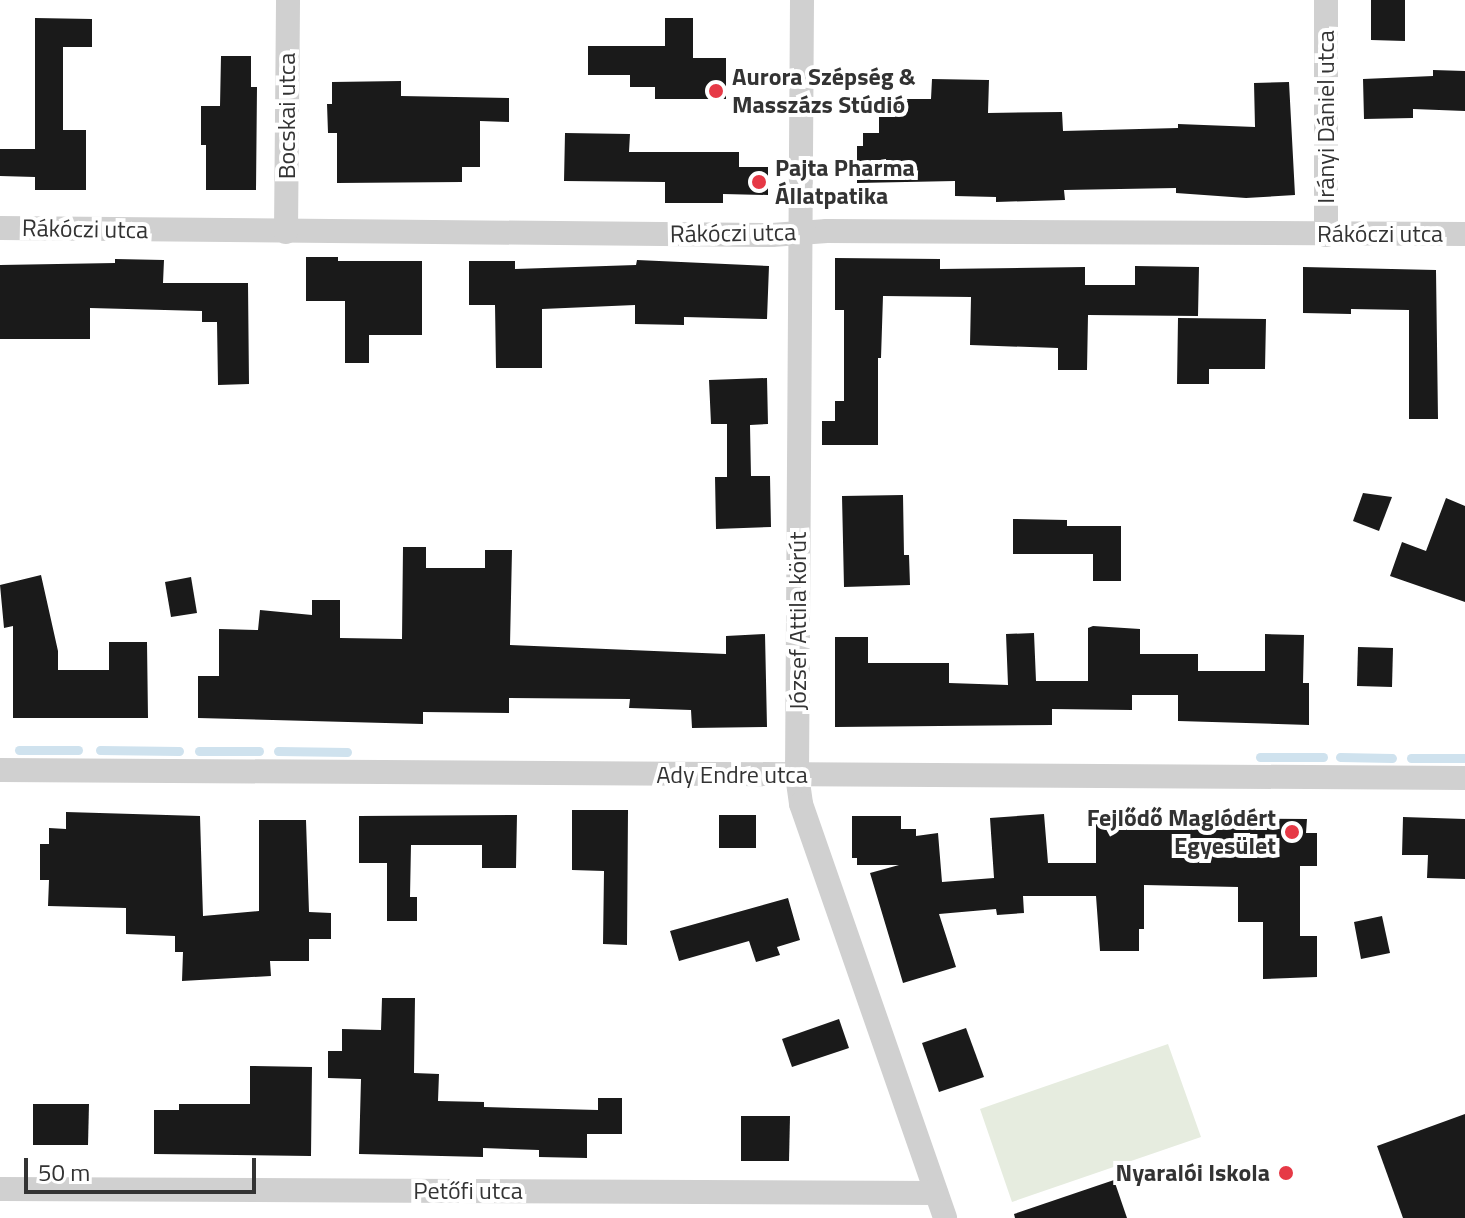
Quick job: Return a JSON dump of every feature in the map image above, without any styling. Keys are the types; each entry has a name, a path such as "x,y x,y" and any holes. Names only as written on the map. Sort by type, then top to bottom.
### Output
{"street":[{"name":"Bocskai utca","path":"286,232 288,0"},
{"name":"József Attila körút","path":"802,0 797,775 801,804 945,1218"},
{"name":"Irányi Dániel utca","path":"1326,0 1326,235"},
{"name":"Rákóczi utca","path":"0,228 286,232 1465,234"},
{"name":"Ady Endre utca","path":"0,770 1465,778"},
{"name":"Petőfi utca","path":"0,1189 936,1193"}],"shaded area":[{"path":"1168,1044 1201,1137 1012,1202 980,1109"}],"building":[{"path":"1371,0 1405,0 1405,41 1371,40"},
{"path":"35,18 92,19 92,47 63,47 63,130 86,130 86,190 35,190 35,177 0,176 0,149 35,149"},
{"path":"665,18 693,18 693,58 726,58 726,99 655,99 655,87 630,87 630,75 588,75 588,46 665,46"},
{"path":"221,56 251,56 251,87 257,87 256,190 206,190 206,145 201,145 201,106 220,106"},
{"path":"1433,70 1465,71 1465,111 1413,109 1413,118 1364,119 1363,79 1433,76"},
{"path":"932,79 989,80 988,113 1062,112 1063,131 1178,128 1178,124 1255,127 1254,83 1289,82 1295,195 1246,198 1176,193 1176,188 1064,190 1065,200 996,202 996,197 955,196 955,181 857,183 857,146 863,146 863,133 879,133 879,99 931,99"},
{"path":"401,81 401,96 509,98 509,122 480,121 480,167 462,167 462,182 337,183 337,133 328,133 327,104 332,104 332,82"},
{"path":"565,133 630,134 629,152 739,152 739,167 768,167 768,195 723,194 723,203 665,203 665,182 564,181"},
{"path":"306,257 338,257 338,261 422,261 422,335 369,335 369,363 345,363 345,301 306,301"},
{"path":"835,258 940,259 940,269 1085,267 1085,285 1135,285 1135,266 1199,267 1198,316 1088,315 1087,370 1058,370 1058,348 970,345 971,297 883,296 881,358 878,358 878,445 822,445 822,421 835,421 835,401 844,401 844,310 835,310"},
{"path":"115,259 164,260 163,283 248,283 249,384 218,385 217,322 202,322 202,311 90,308 90,339 0,339 0,265 115,263"},
{"path":"637,260 769,266 767,319 684,317 684,325 635,324 635,305 542,309 542,368 496,368 495,305 469,305 469,261 515,261 515,269 636,265"},
{"path":"1303,267 1436,270 1438,419 1409,419 1409,310 1351,309 1351,314 1303,313"},
{"path":"1178,318 1266,319 1265,369 1209,369 1209,384 1177,384"},
{"path":"767,378 768,424 750,425 751,476 770,476 771,527 716,529 715,477 727,477 727,424 711,424 709,380"},
{"path":"1363,493 1392,497 1379,531 1353,521"},
{"path":"903,495 904,555 909,555 910,585 844,587 842,496"},
{"path":"1446,498 1465,506 1465,602 1390,576 1402,542 1426,551"},
{"path":"1013,519 1067,520 1067,526 1121,526 1121,581 1093,581 1093,554 1013,554"},
{"path":"403,547 426,547 426,568 485,568 485,550 512,550 510,645 726,654 726,636 765,634 767,727 692,728 691,710 629,708 630,699 509,698 509,713 423,712 423,724 198,718 198,676 219,676 219,629 258,630 260,610 312,615 312,600 340,600 340,638 402,639"},
{"path":"41,575 58,651 58,670 109,670 109,642 147,642 148,718 13,718 13,626 4,628 0,585"},
{"path":"191,577 197,613 171,617 165,582"},
{"path":"1088,628 1140,629 1140,654 1198,654 1198,671 1265,671 1265,634 1304,635 1303,683 1309,683 1309,725 1178,721 1178,695 1132,695 1132,710 1052,709 1052,725 835,727 835,637 868,637 868,663 949,663 949,683 1008,685 1006,634 1034,633 1036,681 1088,681"},
{"path":"1358,647 1393,648 1392,687 1357,686"},
{"path":"572,810 628,810 627,945 603,944 604,871 572,870"},
{"path":"66,812 200,816 203,916 259,911 259,820 306,820 309,912 331,913 331,939 309,939 309,961 270,961 271,976 182,981 183,952 175,952 175,936 126,934 126,908 48,906 49,880 40,880 40,844 49,844 49,828 66,829"},
{"path":"1044,814 1048,863 1096,863 1096,816 1128,816 1127,830 1182,830 1182,818 1307,819 1306,833 1317,833 1317,866 1300,866 1300,936 1317,936 1317,977 1263,979 1263,922 1238,922 1238,887 1144,885 1144,929 1139,929 1139,951 1100,951 1096,896 1023,896 1024,913 997,915 996,909 939,914 956,967 903,983 870,873 899,865 857,865 857,858 852,858 852,816 901,816 901,829 916,829 916,836 938,833 942,882 994,878 990,818"},
{"path":"517,815 516,868 482,868 482,845 411,845 410,897 417,897 417,921 387,921 387,863 359,863 359,816"},
{"path":"719,815 756,815 756,848 719,848"},
{"path":"1403,817 1465,819 1465,879 1427,878 1428,855 1402,855"},
{"path":"788,898 800,940 777,947 780,955 756,962 749,941 679,961 670,931"},
{"path":"1382,916 1390,953 1361,959 1354,922"},
{"path":"382,998 415,998 414,1073 439,1074 438,1101 484,1102 484,1107 598,1110 598,1098 622,1098 622,1134 587,1134 587,1158 539,1157 539,1150 483,1148 483,1157 359,1154 361,1079 328,1078 328,1051 342,1051 342,1029 381,1030"},
{"path":"839,1019 849,1048 792,1067 782,1039"},
{"path":"966,1028 984,1077 939,1092 922,1043"},
{"path":"250,1066 312,1067 311,1156 154,1154 154,1110 179,1110 179,1104 250,1104"},
{"path":"33,1104 89,1104 88,1145 33,1145"},
{"path":"1465,1114 1465,1218 1403,1218 1377,1146"},
{"path":"741,1116 790,1116 789,1161 741,1161"},
{"path":"1114,1180 1127,1218 1015,1218 1014,1214"}],"waterway":[{"path":"19,750 78,750"},
{"path":"100,750 179,751"},
{"path":"199,751 259,751"},
{"path":"278,751 347,752"},
{"path":"1260,757 1323,757"},
{"path":"1340,757 1392,758"},
{"path":"1411,758 1465,758"}],"place":[{"name":"Aurora Szépség & Masszázs Stúdió","path":"716,91"},
{"name":"Pajta Pharma Állatpatika","path":"759,182"},
{"name":"Fejlődő Maglódért Egyesület","path":"1292,832"},
{"name":"Nyaralói Iskola","path":"1286,1173"}]}
